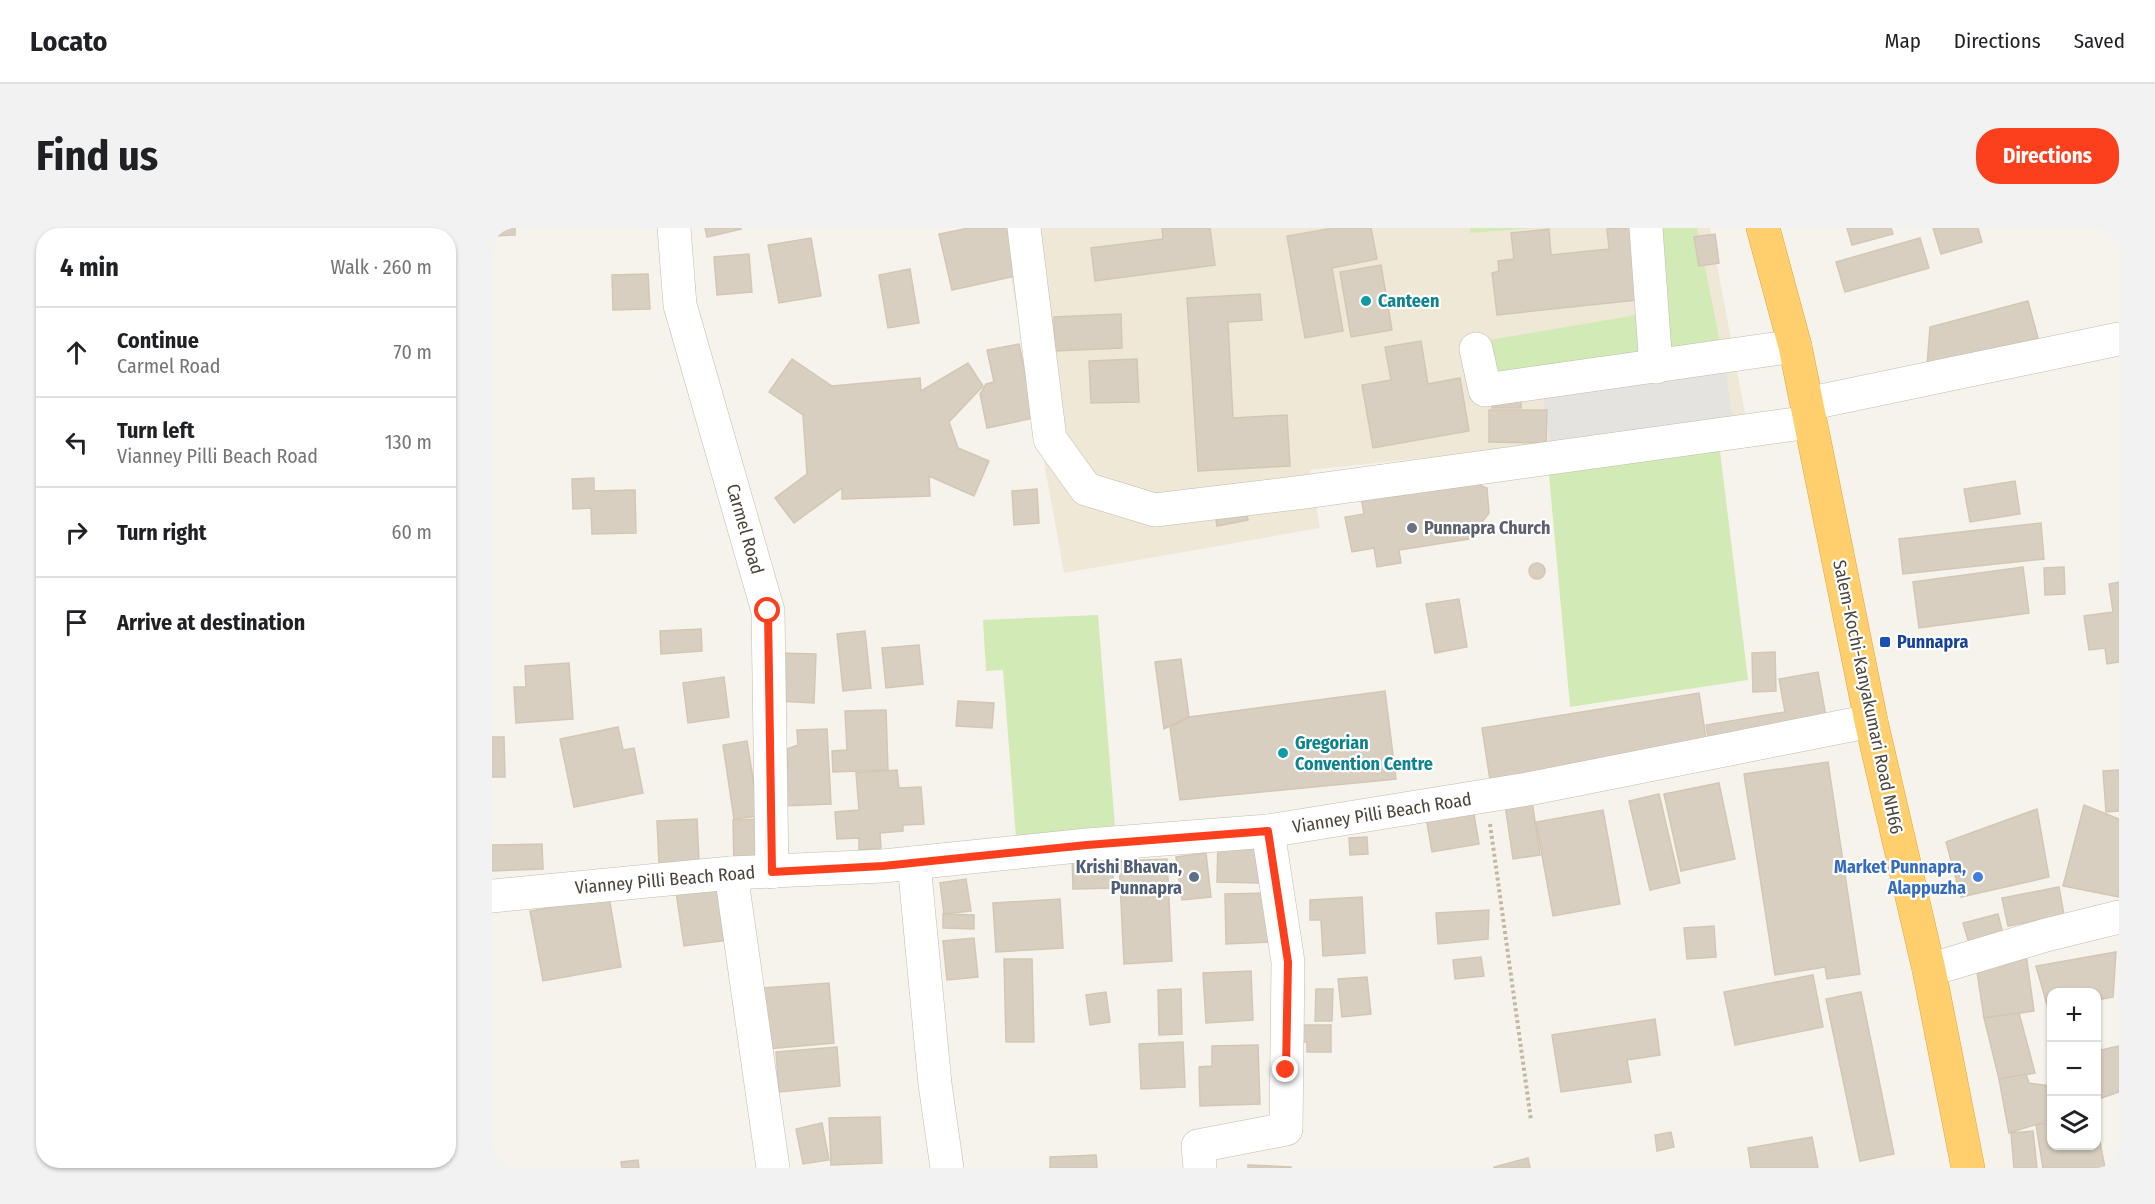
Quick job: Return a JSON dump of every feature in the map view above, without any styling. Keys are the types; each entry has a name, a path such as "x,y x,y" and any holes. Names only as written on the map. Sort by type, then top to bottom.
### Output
{"highway":[{"name":"Salem-Kochi-Kanyakumari Road NH66","path":"1763,228 1795,346 1871,721 1929,970 1968,1168"}],"street":[{"name":"Carmel Road","path":"674,228 680,305 768,611 772,872"},
{"path":"1024,228 1050,439 1086,489 1155,510 1315,490 1808,413 2119,339"},
{"path":"1646,228 1656,367"},
{"path":"1476,349 1485,390 1795,346"},
{"name":"Vianney Pilli Beach Road","path":"492,896 730,873 914,863 1087,845 1268,831 1486,796 1871,721"},
{"path":"1200,1168 1198,1146 1286,1129 1288,962 1268,831"},
{"path":"914,863 935,1084 947,1168"},
{"path":"730,873 773,1168"},
{"path":"1929,970 2046,935 2119,917"}],"path":[{"path":"1486,796 1531,1120"}],"shaded area":[{"path":"1002,228 1710,228 1747,424 1310,470 1320,528 1064,573"},
{"path":"1726,371 1733,422 1551,449 1543,397"}],"green space":[{"path":"1470,228 1531,228 1470,233"},
{"path":"1660,228 1697,228 1722,352 1675,349 1665,345"},
{"path":"1636,315 1641,348 1628,364 1504,376 1487,361 1484,341"},
{"path":"1719,443 1748,680 1570,707 1548,464"},
{"path":"1098,615 1115,827 1016,837 1003,670 986,671 983,620"}],"building":[{"path":"492,228 515,228 515,235 492,236"},
{"path":"705,228 740,228 741,229 707,237"},
{"path":"969,228 1015,228 1025,274 952,290 939,234"},
{"path":"1162,228 1210,228 1215,265 1095,281 1091,248 1163,239"},
{"path":"1334,228 1371,228 1377,259 1332,268 1343,331 1305,338 1287,236"},
{"path":"1639,228 1646,299 1497,315 1492,273 1499,271 1498,261 1514,259 1511,233 1549,229 1551,255 1609,249 1607,229"},
{"path":"1847,228 1891,228 1893,234 1852,245"},
{"path":"1933,228 1978,228 1982,242 1941,254"},
{"path":"1715,234 1719,263 1699,266 1694,237"},
{"path":"811,238 821,296 779,303 768,245"},
{"path":"1920,238 1929,268 1845,292 1836,262"},
{"path":"749,254 752,292 717,295 714,257"},
{"name":"Canteen","path":"1381,265 1392,330 1351,337 1340,272"},
{"path":"910,269 919,323 888,328 879,275"},
{"path":"648,274 650,309 613,310 612,275"},
{"path":"1260,294 1262,320 1228,322 1233,418 1287,415 1290,466 1198,471 1187,298"},
{"path":"2028,301 2038,338 1927,366 1930,327"},
{"path":"1121,314 1122,348 1055,351 1054,317"},
{"path":"1421,341 1428,384 1460,378 1469,431 1373,448 1362,385 1391,380 1385,347"},
{"path":"1019,344 1034,418 987,428 980,394 986,384 994,382 987,350"},
{"path":"792,359 832,386 920,378 921,391 968,363 983,386 949,422 958,448 989,461 974,496 929,476 930,496 842,499 842,488 794,523 775,498 807,474 803,415 769,392"},
{"path":"1137,359 1139,402 1091,403 1089,361"},
{"path":"1492,393 1521,393 1521,408 1492,408"},
{"path":"1489,410 1547,410 1546,443 1489,442"},
{"path":"594,478 594,491 635,490 636,533 592,534 591,508 573,509 572,479"},
{"name":"Punnapra Church","path":"1463,479 1487,488 1489,513 1469,539 1399,550 1401,563 1377,567 1374,548 1352,552 1345,517 1364,514 1360,492 1394,484 1396,497"},
{"path":"2015,481 2020,514 1970,522 1964,489"},
{"path":"1037,489 1039,523 1014,525 1012,491"},
{"path":"1244,502 1248,520 1217,526 1214,508"},
{"path":"2041,523 2044,559 1903,574 1899,539"},
{"path":"1534,563 1540,563 1545,571 1543,577 1534,579 1529,574 1529,568"},
{"path":"2023,567 2029,613 1919,628 1913,582"},
{"path":"2064,567 2065,594 2045,595 2044,568"},
{"path":"2119,582 2119,662 2107,664 2105,648 2089,650 2084,616 2113,612 2109,584"},
{"path":"1459,599 1467,647 1435,653 1426,604"},
{"path":"701,629 702,651 661,654 660,631"},
{"path":"865,631 871,688 843,691 837,634"},
{"path":"919,645 923,684 886,688 882,648"},
{"path":"1775,652 1776,691 1753,692 1752,653"},
{"path":"779,653 816,654 814,703 778,701"},
{"path":"1181,659 1189,717 1164,729 1155,662"},
{"path":"569,663 573,719 516,723 514,687 526,687 525,666"},
{"path":"1818,672 1828,728 1710,747 1706,725 1785,712 1779,679"},
{"path":"724,677 729,717 688,723 683,683"},
{"name":"Gregorian Convention Centre","path":"1385,691 1396,779 1180,800 1170,727 1189,717"},
{"path":"1699,693 1707,745 1490,780 1482,728"},
{"path":"958,701 994,703 992,728 956,726"},
{"path":"886,710 888,770 833,772 832,751 847,750 845,711"},
{"path":"618,727 623,750 634,748 643,793 574,807 560,739"},
{"path":"827,729 831,804 782,806 780,771 788,768 787,749 798,745 797,730"},
{"path":"492,737 504,737 505,777 492,777"},
{"path":"747,741 759,816 734,819 723,745"},
{"path":"1828,762 1860,974 1827,979 1825,967 1775,975 1744,774"},
{"path":"897,770 899,788 921,787 924,824 903,825 903,831 880,833 881,848 859,850 859,838 837,839 835,812 859,810 856,773"},
{"path":"2119,770 2119,811 2106,812 2103,771"},
{"path":"1719,783 1735,859 1681,871 1664,794"},
{"path":"1659,794 1680,883 1650,890 1629,801"},
{"path":"1532,801 1540,855 1513,859 1505,805"},
{"path":"2084,805 2119,819 2119,897 2063,886"},
{"path":"1473,809 1479,844 1432,852 1426,817"},
{"path":"2037,809 2049,877 1961,897 1946,842"},
{"path":"1603,810 1620,904 1553,916 1536,822"},
{"path":"697,819 699,861 659,863 657,821"},
{"path":"761,819 762,863 734,863 733,820"},
{"path":"1367,837 1368,854 1350,855 1349,838"},
{"path":"1218,841 1260,843 1259,883 1217,882"},
{"path":"542,844 543,869 492,871 492,845"},
{"path":"1111,851 1114,888 1073,889 1072,852"},
{"name":"Krishi Bhavan, Punnapra","path":"1206,853 1211,897 1182,900 1176,857"},
{"path":"1167,859 1172,961 1124,964 1119,861"},
{"path":"966,879 971,911 944,914 940,883"},
{"path":"720,886 728,940 684,946 676,892"},
{"path":"2059,887 2064,915 2008,926 2002,898"},
{"path":"1269,893 1270,942 1226,944 1225,894"},
{"path":"609,897 621,967 543,981 530,911"},
{"path":"1362,897 1365,953 1323,956 1321,920 1310,920 1310,900"},
{"path":"1060,899 1063,948 996,952 993,903"},
{"path":"1489,910 1488,939 1438,944 1436,913"},
{"path":"943,914 974,915 974,929 943,928"},
{"path":"1998,914 2004,938 1970,947 1963,923"},
{"path":"1714,926 1716,957 1687,959 1684,928"},
{"path":"974,938 978,977 947,980 943,941"},
{"path":"2116,952 2113,997 2101,999 2101,988 2047,988 2047,1004 2036,966"},
{"path":"2026,954 2034,1011 1984,1018 1976,965"},
{"path":"1481,957 1484,976 1455,979 1453,960"},
{"path":"1004,959 1032,959 1034,1042 1006,1042"},
{"path":"1251,971 1253,1020 1206,1023 1203,973"},
{"path":"1813,975 1823,1027 1735,1045 1724,992"},
{"path":"1367,977 1371,1014 1342,1017 1338,979"},
{"path":"829,983 834,1043 767,1049 762,988"},
{"path":"1181,989 1182,1034 1159,1035 1158,990"},
{"path":"1316,989 1333,989 1332,1021 1315,1021"},
{"path":"1106,992 1110,1022 1090,1025 1086,995"},
{"path":"1861,992 1894,1154 1860,1161 1826,999"},
{"path":"2019,1013 2035,1073 1999,1079 1984,1018"},
{"path":"1655,1019 1660,1055 1627,1060 1631,1082 1561,1092 1552,1035"},
{"path":"1294,1025 1331,1025 1331,1052 1307,1052 1307,1042 1294,1042"},
{"path":"1183,1042 1185,1087 1141,1089 1139,1044"},
{"path":"1258,1045 1260,1104 1200,1106 1199,1067 1212,1066 1212,1046"},
{"path":"2119,1046 2119,1092 2101,1098 2101,1096 2101,1050"},
{"path":"837,1047 840,1086 779,1092 776,1052"},
{"path":"2026,1074 2029,1083 2047,1086 2047,1121 2009,1133 1999,1079"},
{"path":"880,1117 882,1163 831,1165 829,1118"},
{"path":"822,1123 829,1160 803,1164 796,1129"},
{"path":"2047,1123 2047,1150 2101,1150 2101,1147 2105,1168 2043,1168 2036,1125"},
{"path":"2033,1131 2037,1168 2014,1168 2011,1133"},
{"path":"1671,1132 1674,1147 1657,1151 1655,1135"},
{"path":"1812,1137 1818,1168 1751,1168 1748,1148"},
{"path":"1096,1155 1097,1168 1050,1168 1050,1157"},
{"path":"1528,1158 1530,1168 1494,1168 1494,1167"},
{"path":"638,1160 639,1168 622,1168 621,1162"},
{"path":"1248,1165 1291,1167 1291,1168 1248,1168"}],"place":[{"name":"Canteen","path":"1366,301"},
{"name":"Punnapra Church","path":"1412,528"},
{"name":"Punnapra","path":"1885,642"},
{"name":"Gregorian Convention Centre","path":"1283,753"},
{"name":"Krishi Bhavan, Punnapra","path":"1194,877"},
{"name":"Market Punnapra, Alappuzha","path":"1978,877"}],"route":[{"path":"768,611 772,872 883,866 1087,845 1268,831 1288,962 1286,1070"}]}
